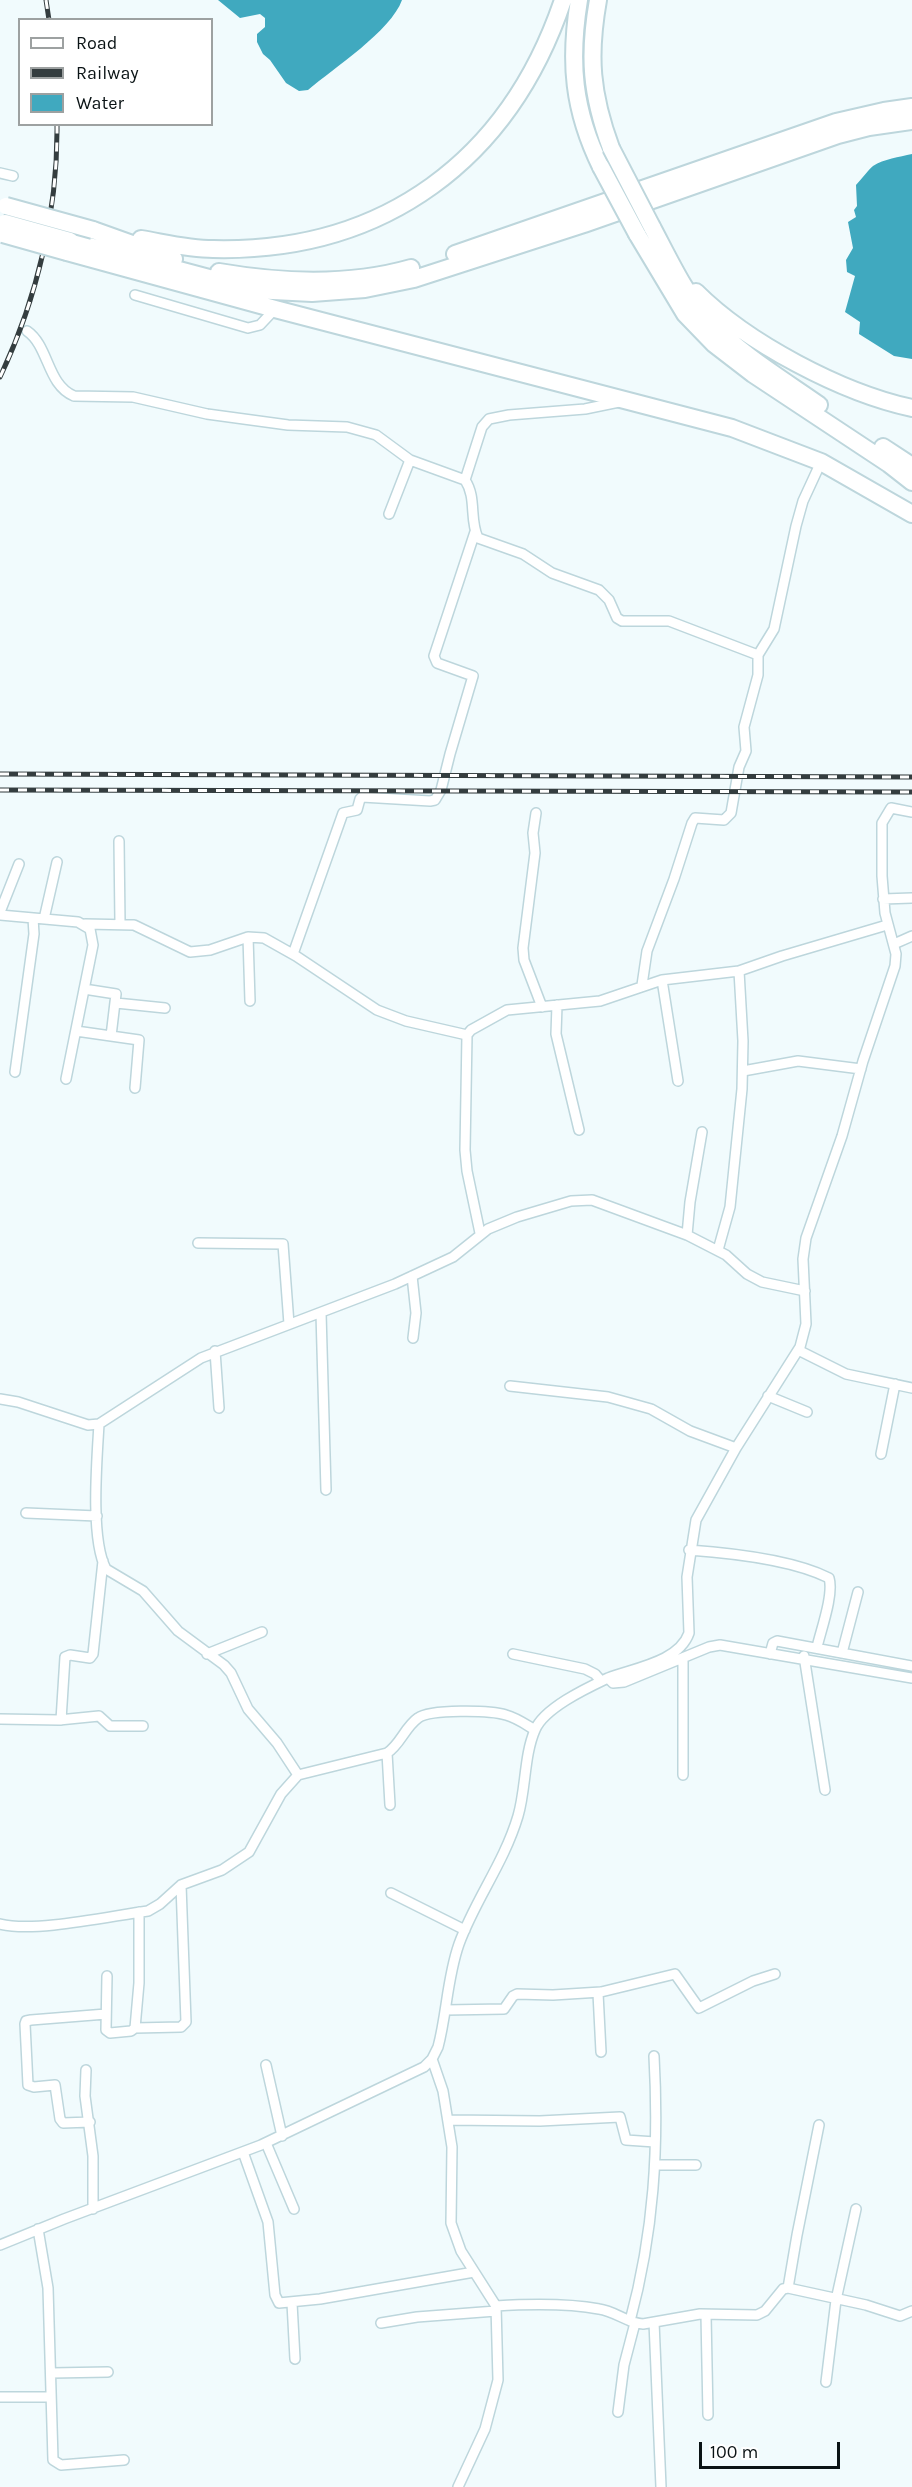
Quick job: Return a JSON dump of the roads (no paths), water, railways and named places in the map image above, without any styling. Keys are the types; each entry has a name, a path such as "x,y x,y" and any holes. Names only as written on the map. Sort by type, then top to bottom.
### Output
{"highway":[{"path":"2,221 93,230 211,249 245,249 283,245 314,239 357,226 404,205 445,177 474,151 515,102 540,57 563,0"},
{"path":"579,0 573,35 573,66 576,95 583,124 600,167 645,231 670,260 698,307 740,348 818,405 912,466"},
{"path":"598,0 594,22 593,87 600,119 645,231 681,307 714,344 753,374 889,464 912,482"},
{"path":"93,230 198,266 246,277 320,281 369,277 441,260 836,122 912,107"},
{"path":"68,247 254,290 312,293 365,289 414,279 584,224 838,135 869,127 912,121"},
{"path":"2,221 68,247 275,309 732,429 821,462 912,514"},
{"path":"680,276 702,298 743,331 783,355 873,398 912,408"}],"street":[{"path":"0,173 13,176"},
{"path":"135,295 248,328 260,325 275,309"},
{"path":"27,331 38,343 60,387 66,393 74,396 134,397 207,414 288,425 347,428 376,435 410,460 465,480"},
{"path":"625,401 585,409 509,415 489,419 482,427 465,480 472,496 475,532 478,538 523,554 552,573 599,590 609,600 616,618 622,621 669,621 758,655"},
{"path":"389,514 410,460"},
{"path":"642,985 647,951 692,823 695,818 724,819 731,813 739,767 746,751 744,727 758,675 758,655 774,629 803,501 821,462"},
{"path":"293,954 343,813 357,810 360,799 363,797 430,801 435,800 441,790 473,676 437,663 434,656 475,532"},
{"path":"0,2245 266,2143 416,2072 432,2060 438,2047 446,2010 452,1966 465,1930 499,1866 518,1815 535,1730 549,1713 583,1690 657,1661 672,1654 686,1642 689,1632 687,1577 689,1550 696,1520 736,1448 798,1350 806,1324 803,1247 842,1136 861,1069 895,966 883,899 881,831 883,818 891,808 912,812"},
{"path":"536,813 533,827 535,853 523,948 524,960 542,1007"},
{"path":"119,841 120,923"},
{"path":"44,919 57,862"},
{"path":"19,864 0,914 34,925 44,919 89,930 120,923 143,927 190,951 210,950 264,939 293,954 377,1010 467,1040"},
{"path":"883,899 912,897"},
{"path":"15,1072 34,925"},
{"path":"66,1079 84,989 89,930"},
{"path":"480,1233 465,1150 467,1040 482,1023 507,1010 542,1007 556,1014 610,999 642,985 740,978 782,956 890,934 912,936"},
{"path":"248,941 250,1001"},
{"path":"718,1250 732,1195 743,1071 740,978"},
{"path":"663,985 678,1081"},
{"path":"84,989 116,994 111,1036"},
{"path":"116,1003 165,1008"},
{"path":"556,1014 579,1130"},
{"path":"76,1031 139,1040 135,1088"},
{"path":"743,1071 798,1062 861,1069"},
{"path":"687,1235 702,1132"},
{"path":"0,1399 18,1402 88,1425 99,1424 215,1351 321,1313 412,1276 460,1253 480,1233 517,1217 582,1199 609,1205 687,1235 718,1250 747,1274 762,1282 805,1291"},
{"path":"198,1243 284,1244 289,1324"},
{"path":"412,1276 416,1305 413,1338"},
{"path":"321,1313 326,1490"},
{"path":"798,1350 846,1374 912,1388"},
{"path":"215,1351 219,1408"},
{"path":"881,1454 895,1384"},
{"path":"510,1386 608,1397 651,1409 690,1431 736,1448"},
{"path":"768,1396 807,1412"},
{"path":"61,1720 65,1657 70,1655 90,1658 93,1654 103,1561 97,1516 99,1424"},
{"path":"26,1513 97,1516"},
{"path":"689,1550 758,1558 829,1578 830,1583 817,1647"},
{"path":"103,1561 111,1573 148,1595 178,1631 224,1665 231,1673 248,1709 277,1743 298,1775"},
{"path":"842,1653 858,1592"},
{"path":"207,1654 262,1632"},
{"path":"770,1654 775,1641 912,1666"},
{"path":"513,1654 585,1669 613,1683 624,1682 709,1647 720,1645 912,1678"},
{"path":"802,1645 825,1790"},
{"path":"683,1658 681,1706 683,1775"},
{"path":"0,1924 16,1927 35,1926 148,1911 181,1886 222,1870 249,1852 281,1794 298,1775 387,1753 417,1718 427,1714 470,1712 504,1714 520,1720 535,1730"},
{"path":"0,1719 61,1720 99,1716 110,1726 143,1726"},
{"path":"387,1753 390,1805"},
{"path":"107,1976 107,2032 131,2031 135,2028 181,2027 186,2022 181,1886"},
{"path":"391,1893 465,1930"},
{"path":"135,2028 139,1983 139,1912"},
{"path":"446,2010 504,2008 517,1994 598,1993 675,1974 699,2008 753,1981 775,1974"},
{"path":"598,1993 601,2052"},
{"path":"90,2122 63,2123 60,2119 55,2085 34,2087 28,2085 25,2024 26,2021 31,2020 106,2014"},
{"path":"618,2412 624,2365 648,2239 655,2165 654,2056"},
{"path":"432,2060 443,2091 452,2147 451,2223 461,2251 496,2308 498,2380 485,2429 458,2487"},
{"path":"266,2065 282,2136"},
{"path":"86,2070 85,2096 93,2156 93,2209"},
{"path":"448,2120 540,2121 620,2117 626,2140 655,2142"},
{"path":"788,2288 798,2225 819,2125"},
{"path":"266,2143 294,2209"},
{"path":"243,2152 268,2222 276,2301 279,2303 474,2272"},
{"path":"655,2165 696,2165"},
{"path":"826,2382 836,2300 856,2209"},
{"path":"38,2229 47,2273 52,2373 51,2445 55,2463 61,2465 124,2460"},
{"path":"381,2323 525,2304 603,2309 633,2322 654,2322 706,2314 757,2315 765,2311 783,2289 788,2288 874,2307 900,2316 912,2311"},
{"path":"292,2302 294,2359"},
{"path":"706,2314 708,2415"},
{"path":"654,2322 661,2487"},
{"path":"52,2373 108,2372"},
{"path":"0,2397 51,2397"}],"water":[{"path":"218,0 402,0 386,24 361,48 308,90 299,91 286,83 263,54 257,42 257,34 265,27 265,18 260,14 240,18"},
{"path":"912,154 912,359 894,356 859,334 860,322 845,312 855,276 847,272 846,260 853,248 848,222 856,217 854,210 857,206 856,185 871,167 892,158"}],"railway":[{"path":"46,0 49,18"},
{"path":"0,377 25,317 43,254 54,189 57,126"},
{"path":"0,774 912,777"},
{"path":"0,790 912,792"}]}
